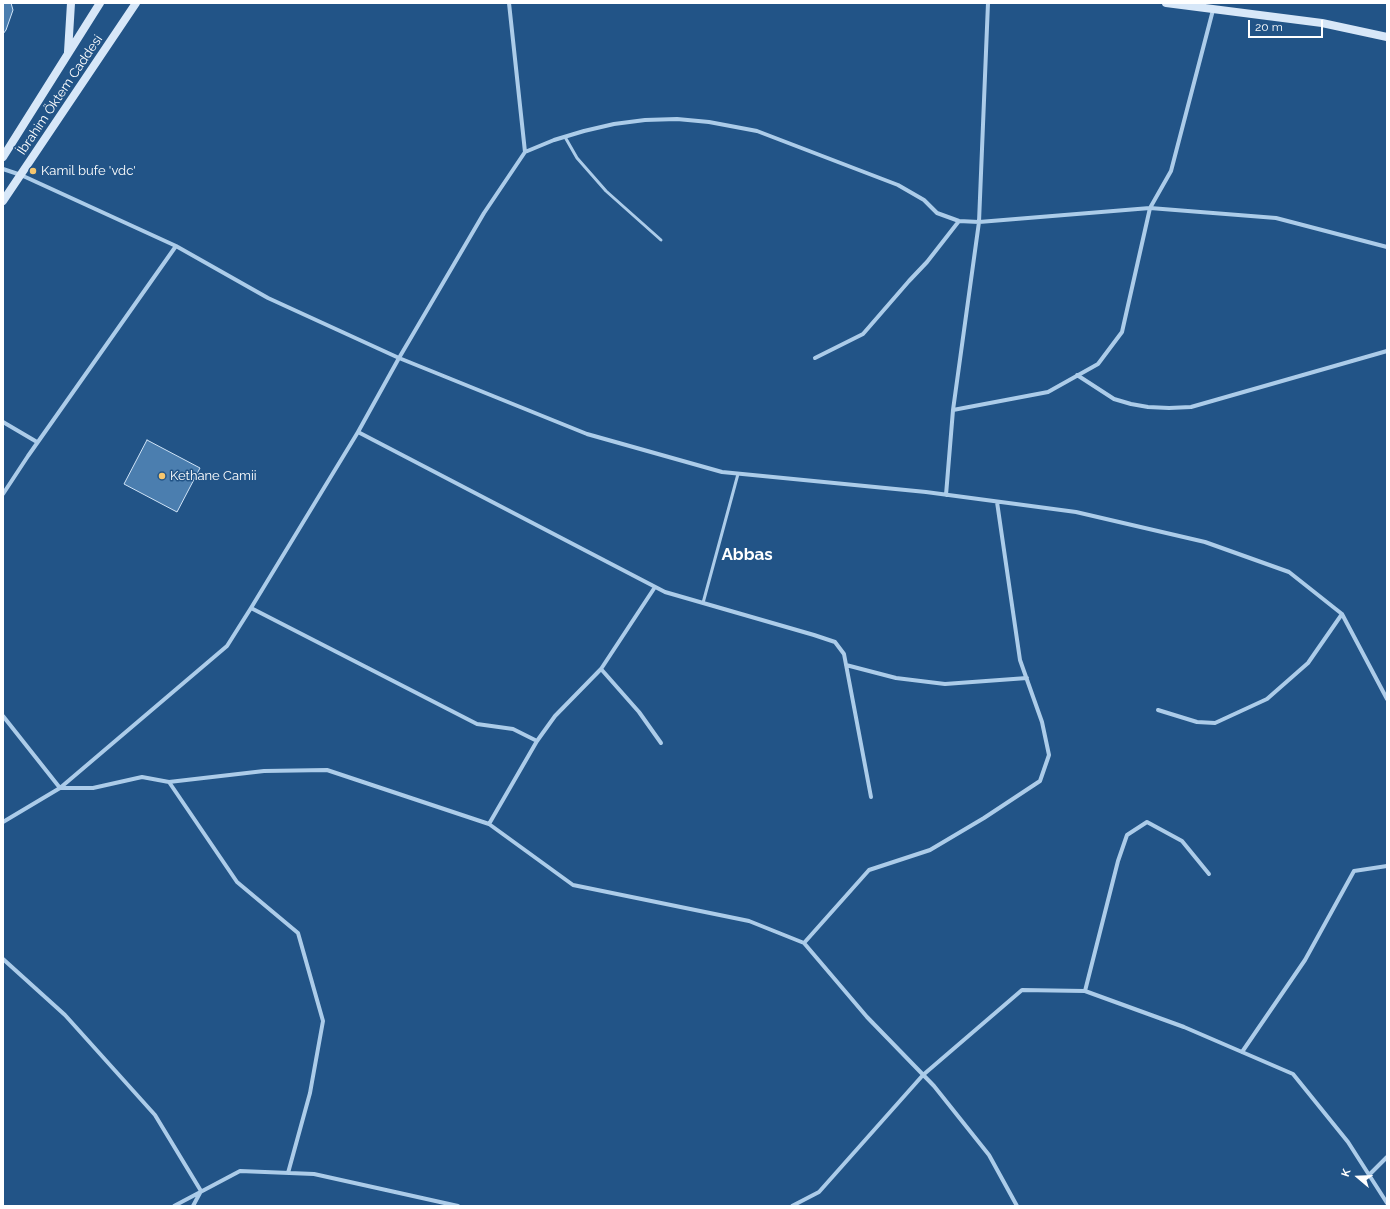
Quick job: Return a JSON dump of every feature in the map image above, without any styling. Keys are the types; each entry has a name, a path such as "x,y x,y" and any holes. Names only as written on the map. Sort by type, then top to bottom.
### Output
{"main road":[{"path":"67,54 71,3"},
{"name":"İbrahim Öktem Caddesi","path":"3,157 100,3"},
{"name":"İbrahim Öktem Caddesi","path":"3,201 136,3"},
{"path":"1166,3 1322,23 1387,37"}],"street":[{"path":"509,3 525,152"},
{"path":"946,495 953,410 978,222 988,3"},
{"path":"953,410 1048,392 1098,364 1122,332 1150,208 1171,171 1213,10"},
{"path":"3,822 60,788 227,646 358,432 399,358 484,213 525,152 584,131 614,124 645,120 677,119 709,122 757,131 898,185 924,200 937,213 959,221 978,222 1150,208 1276,218 1387,247"},
{"path":"3,170 21,175 176,246 268,298 399,358 587,434 722,472 946,495 1076,512 1205,542 1289,572 1342,614 1387,699"},
{"path":"815,358 863,334 927,262 959,221"},
{"path":"3,494 37,442 176,246"},
{"path":"1078,375 1114,399 1131,404 1148,407 1191,407 1387,351"},
{"path":"3,422 37,442"},
{"path":"358,432 665,592 835,642 844,654 870,797"},
{"path":"804,942 869,870 930,850 984,818 1040,781 1049,754 1042,722 1020,660 997,502"},
{"path":"489,824 537,741 555,716 601,669 655,586"},
{"path":"250,608 477,724 513,729 537,741"},
{"path":"1158,710 1197,722 1215,723 1267,699 1308,662 1342,614"},
{"path":"846,666 896,678 945,684 1027,678"},
{"path":"601,669 640,712 661,743"},
{"path":"3,716 60,788"},
{"path":"60,788 93,788 142,777 169,782 264,771 327,770 489,824 573,885 749,922 804,942 867,1017 934,1086 989,1155 1017,1206"},
{"path":"169,782 237,882 298,933 323,1021 310,1093 288,1173"},
{"path":"1085,991 1118,861 1127,835 1147,822 1182,841 1209,874"},
{"path":"1242,1052 1305,960 1354,871 1387,866"},
{"path":"3,959 65,1014 155,1115 201,1192"},
{"path":"792,1206 819,1192 923,1075 1022,990 1085,991 1184,1027 1293,1074 1348,1142 1387,1203"},
{"path":"1369,1175 1387,1157"},
{"path":"174,1206 240,1171 314,1174 458,1206"},
{"path":"193,1206 201,1192"}],"lane":[{"path":"565,137 577,158 606,191 660,240"},
{"path":"703,603 738,474"}],"building":[{"path":"3,3 11,3 13,10 6,30 3,34"},
{"name":"Kethane Camii","path":"147,440 200,468 177,512 124,484"}],"place":[{"name":"Kamil bufe 'vdc'","path":"33,171"},
{"name":"Kethane Camii","path":"162,476"}],"district":[{"name":"Abbas","path":"747,555"}]}
